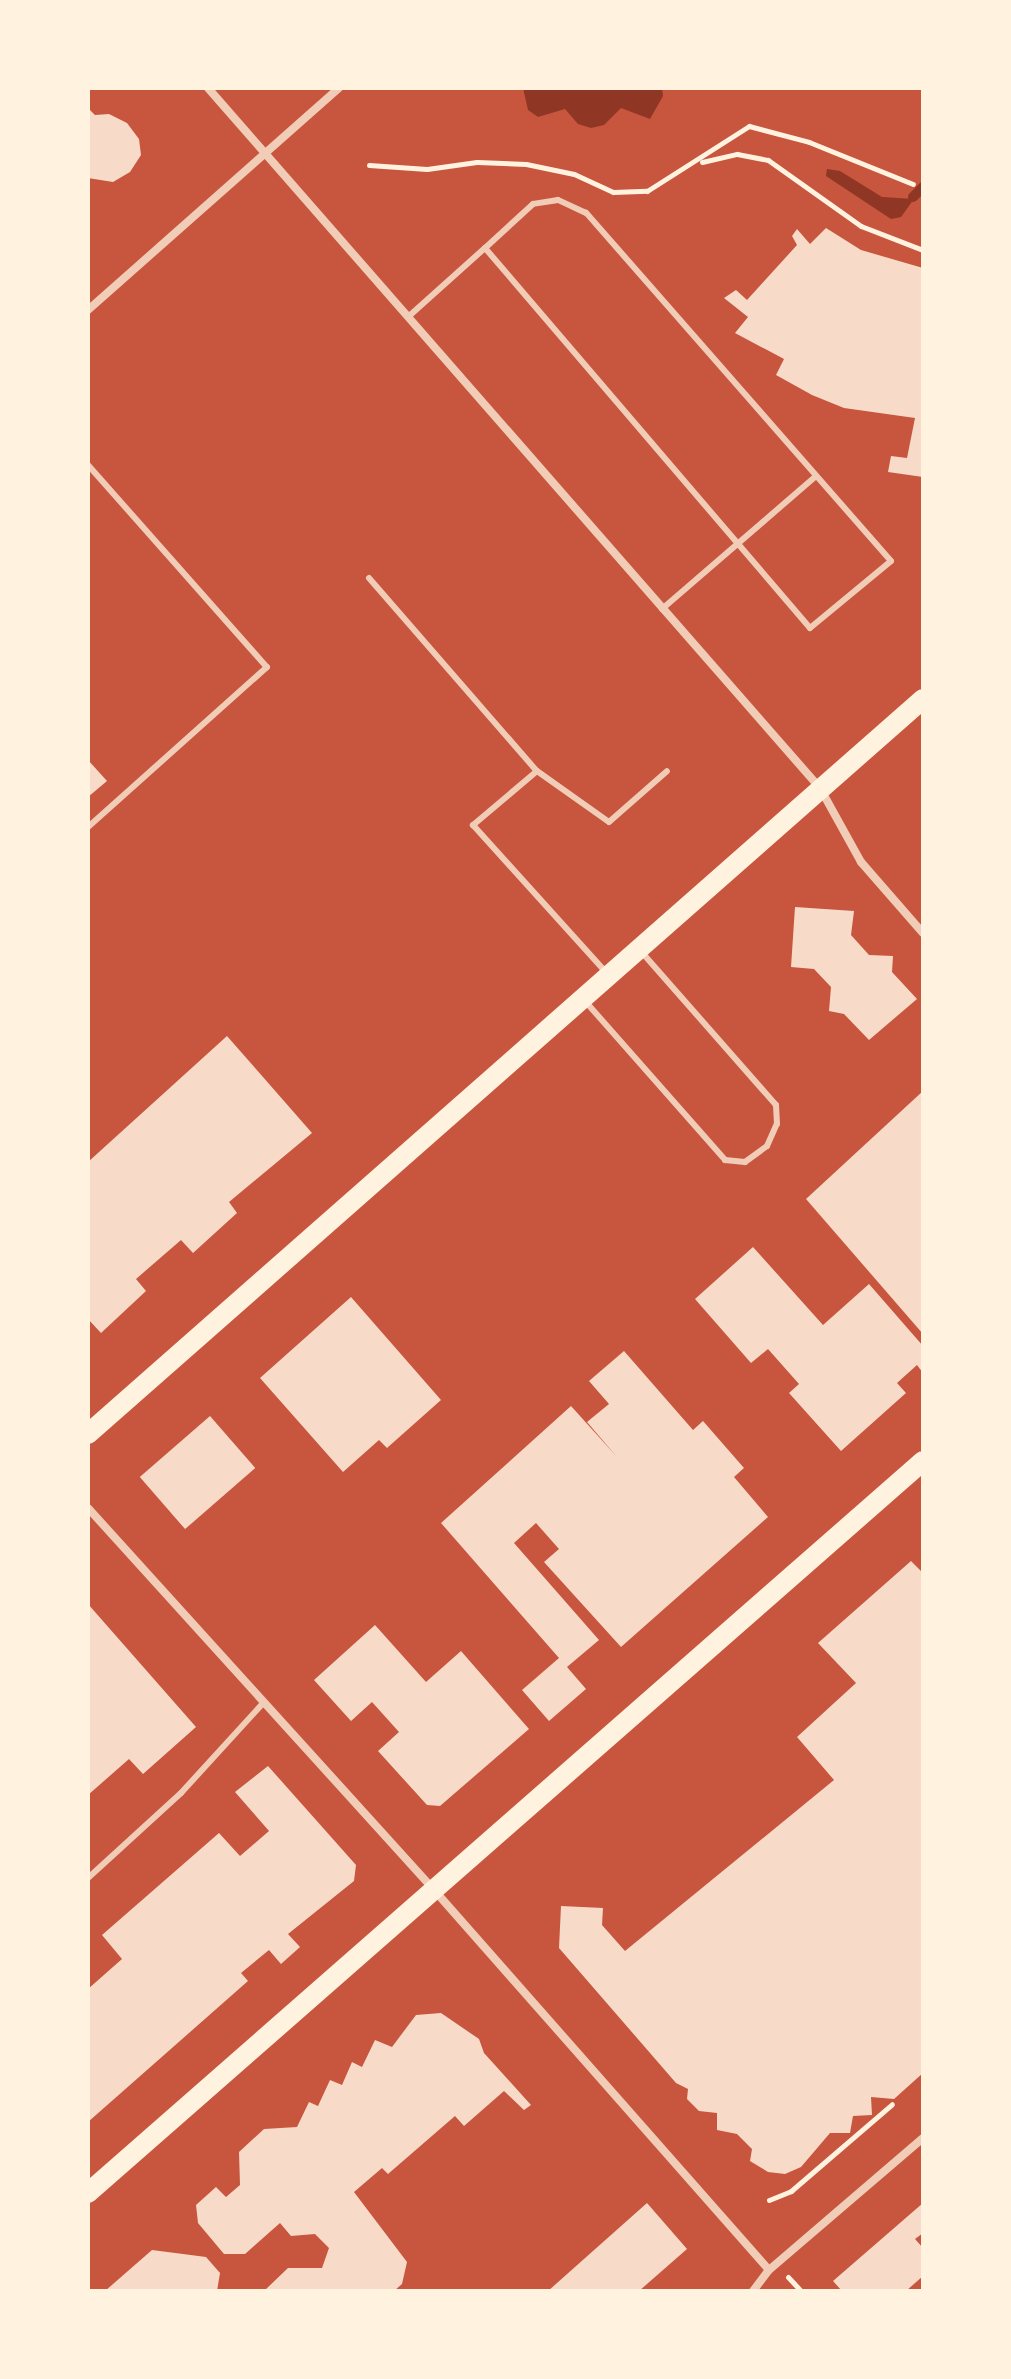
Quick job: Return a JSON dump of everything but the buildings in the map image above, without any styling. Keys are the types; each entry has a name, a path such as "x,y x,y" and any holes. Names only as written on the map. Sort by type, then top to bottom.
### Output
{"main road":[{"path":"88,1434 923,699"},
{"path":"88,2193 923,1461"}],"street":[{"path":"208,88 820,788 861,862 923,933"},
{"path":"88,310 339,88"},
{"path":"88,1508 435,1891 769,2270"},
{"path":"753,2291 769,2270 923,2138"}],"lane":[{"path":"408,317 533,204 558,200 586,213 891,561 810,628 485,248"},
{"path":"88,465 267,667 88,827"},
{"path":"662,609 815,477"},
{"path":"369,578 537,771 609,822 667,771"},
{"path":"537,771 473,825 608,974"},
{"path":"583,998 725,1160 745,1162 767,1146 777,1124 776,1105 639,948"},
{"path":"88,1878 181,1793 264,1702"}],"path":[{"path":"369,165 427,169 477,162 526,164 574,174 613,192 647,191 697,163 749,126 797,138 913,184"},
{"path":"697,163 737,154 768,160 861,226 923,250"},
{"path":"769,2200 791,2191 892,2104"}],"shaded area":[{"path":"523,88 662,88 663,96 650,119 621,108 604,125 591,128 578,124 565,109 538,117 528,110"},
{"path":"827,169 840,171 882,197 914,199 901,217 891,219 826,176"}],"waterway":[{"path":"913,197 923,187"}]}
